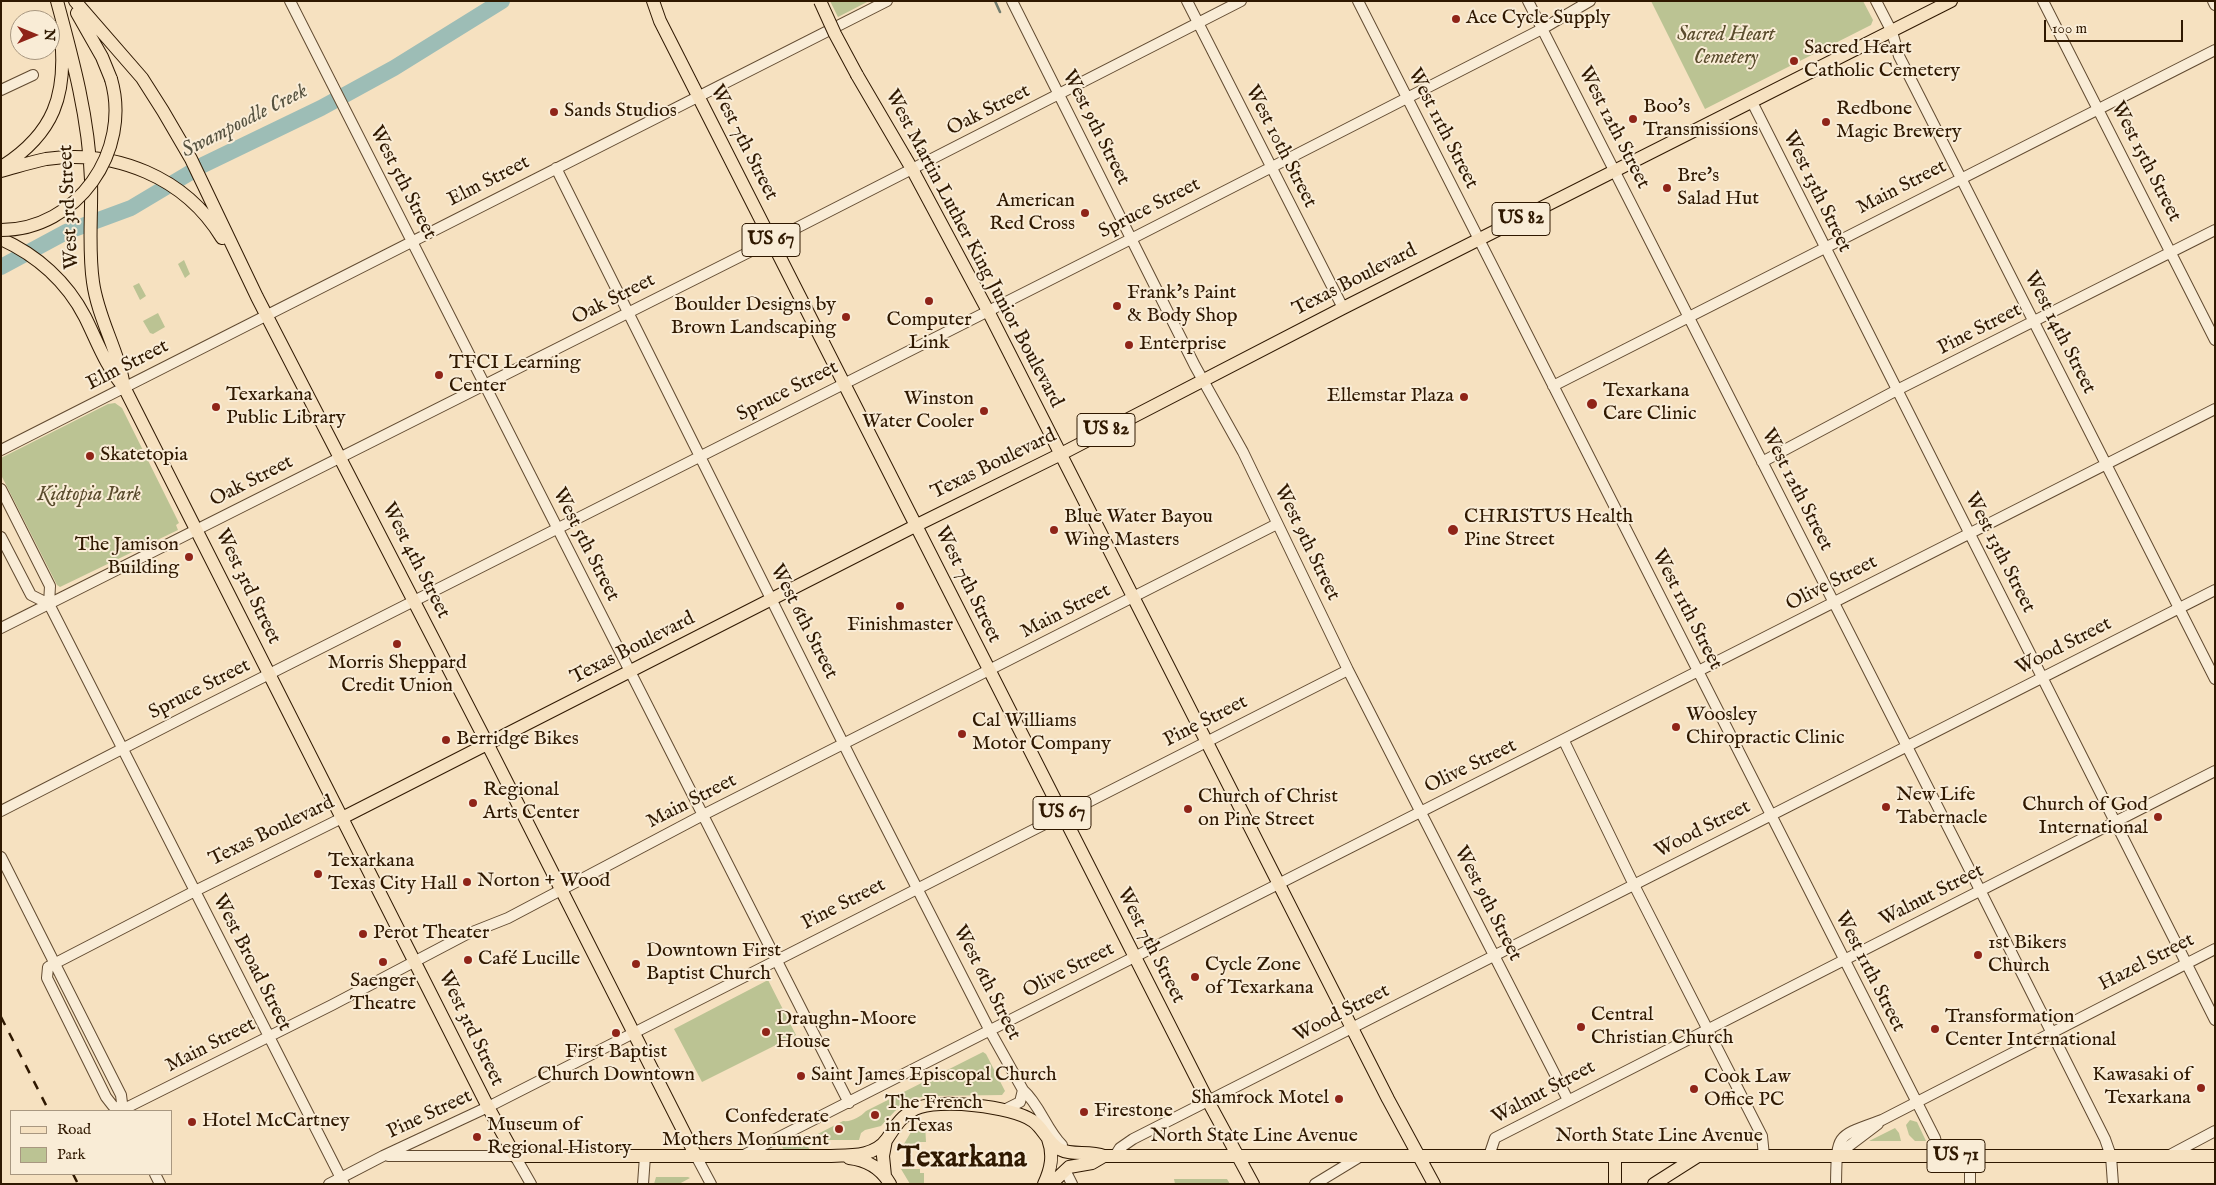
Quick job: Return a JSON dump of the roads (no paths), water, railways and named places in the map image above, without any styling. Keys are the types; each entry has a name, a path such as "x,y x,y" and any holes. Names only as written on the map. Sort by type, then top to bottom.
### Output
{"main road":[{"name":"West 3rd Street","path":"57,1 78,81 89,157 91,194 89,252 96,300 120,365 124,388 488,1107 515,1156"},
{"path":"1,170 22,154 36,140 47,125 56,107 61,88 63,66 57,1"},
{"path":"1,230 23,228 50,218 74,202 94,179 108,154 114,132 116,102 111,79 102,57 70,1"},
{"name":"West 4th Street","path":"75,1 142,78 164,111 191,159 340,458 696,1156"},
{"name":"West 7th Street","path":"653,1 660,20 698,96 917,525 1134,957 1237,1156"},
{"name":"West Martin Luther King Junior Boulevard","path":"820,1 857,75 912,169 988,311 1352,1028 1434,1184"},
{"name":"Texas Boulevard","path":"342,818 917,525 1061,454 1343,308 1951,1"},
{"path":"1,170 45,160 89,157 116,161 146,171 164,180 191,201 210,220 243,266"},
{"path":"1,239 34,258 61,281 80,307 111,371 124,388"},
{"name":"North State Line Avenue","path":"515,1156 827,1156 867,1153 886,1140 902,1118 922,1107 986,1106 1006,1109 1034,1121 1048,1139 1059,1149 1070,1152 1094,1152 1109,1156 2215,1156"},
{"path":"1044,1184 1050,1167 1051,1150 1048,1139"},
{"path":"886,1140 883,1156 888,1180"},
{"name":"North State Line Avenue","path":"827,1156 862,1160 877,1168 888,1180"},
{"name":"North State Line Avenue","path":"1051,1184 1065,1170 1075,1165 1109,1156"},
{"name":"US 67","path":"1237,1156 1254,1184"},
{"path":"1654,1184 1698,1156"},
{"path":"1615,1157 1615,1184"}],"street":[{"name":"West 5th Street","path":"290,1 849,1103"},
{"name":"Elm Street","path":"1,450 887,1"},
{"name":"West 9th Street","path":"1012,1 1131,239 1243,452 1348,670 1568,1100"},
{"name":"West 10th Street","path":"1187,1 1343,308"},
{"name":"Oak Street","path":"1,628 772,240 1241,1"},
{"name":"West 11th Street","path":"1358,1 1935,1138 1940,1156"},
{"name":"West 12th Street","path":"1528,1 1980,890 2111,1156"},
{"name":"Spruce Street","path":"1,811 1131,239 1542,29 1590,1"},
{"name":"West 14th Street","path":"1876,1 1892,32 1900,56 2033,323 2215,679"},
{"name":"West 15th Street","path":"2043,1 2215,340"},
{"path":"2213,1 2215,5"},
{"name":"Main Street","path":"1553,386 2215,50"},
{"path":"1,90 33,75"},
{"name":"West 13th Street","path":"1752,102 2215,1020"},
{"name":"West 6th Street","path":"556,168 844,745 990,1031 1023,1090 1029,1096 1056,1140 1070,1152"},
{"name":"Pine Street","path":"1762,462 1898,390 2215,230"},
{"name":"Olive Street","path":"742,1156 1564,741 2215,409"},
{"name":"West Broad Street","path":"1,489 50,586 49,604 343,1181"},
{"name":"Main Street","path":"124,1110 415,961 482,928 508,918 703,816 1278,524"},
{"path":"1,537 31,595 49,604"},
{"name":"Wood Street","path":"1109,1156 1132,1139 2215,590"},
{"name":"Pine Street","path":"329,1184 343,1181 383,1156 488,1107 1348,670"},
{"path":"1564,741 1706,1030 1762,1136 1764,1156"},
{"name":"Walnut Street","path":"1489,1156 1495,1138 2215,771"},
{"name":"Texas Boulevard","path":"54,963 342,818"},
{"path":"1,857 54,963 48,968 47,978 106,1096 113,1106 120,1110"},
{"name":"Hazel Street","path":"1837,1156 1838,1145 1842,1137 1849,1132 1882,1120 2215,949"},
{"path":"1006,1109 1020,1102 1023,1090"},
{"path":"2168,1156 2215,1131"},
{"name":"North State Line Avenue","path":"383,1156 515,1156"},
{"path":"515,1156 531,1184"},
{"path":"643,1184 645,1156"},
{"path":"696,1156 711,1184"},
{"path":"1315,1184 1360,1156"},
{"path":"1836,1184 1837,1156"},
{"path":"1970,1156 1970,1184"},
{"path":"2111,1156 2113,1184"},
{"path":"1065,1170 1072,1184"}],"waterway":[{"name":"Swampoodle Creek","path":"1,267 66,232 131,208 203,165 321,108 394,68 502,1"},
{"path":"995,1 1000,12"}],"railway":[{"path":"1,1017 48,1110"},
{"path":"74,1175 78,1184"}],"place":[{"name":"Ace Cycle Supply","path":"1456,19"},
{"name":"Sacred Heart Catholic Cemetery","path":"1794,61"},
{"name":"Sands Studios","path":"554,112"},
{"name":"Boo's Transmissions","path":"1633,119"},
{"name":"Redbone Magic Brewery","path":"1826,122"},
{"name":"Bre's Salad Hut","path":"1667,188"},
{"name":"American Red Cross","path":"1085,213"},
{"name":"Computer Link","path":"929,301"},
{"name":"Frank's Paint & Body Shop","path":"1117,306"},
{"name":"Boulder Designs by Brown Landscaping","path":"846,317"},
{"name":"Enterprise","path":"1129,345"},
{"name":"TFCI Learning Center","path":"439,375"},
{"name":"Ellemstar Plaza","path":"1464,397"},
{"name":"Texarkana Care Clinic","path":"1592,404"},
{"name":"Texarkana Public Library","path":"216,407"},
{"name":"Winston Water Cooler","path":"984,411"},
{"name":"Skatetopia","path":"90,456"},
{"name":"Blue Water Bayou Wing Masters","path":"1054,530"},
{"name":"CHRISTUS Health Pine Street","path":"1453,530"},
{"name":"The Jamison Building","path":"189,557"},
{"name":"Finishmaster","path":"900,606"},
{"name":"Morris Sheppard Credit Union","path":"397,644"},
{"name":"Woosley Chiropractic Clinic","path":"1676,727"},
{"name":"Cal Williams Motor Company","path":"962,734"},
{"name":"Berridge Bikes","path":"446,740"},
{"name":"Regional Arts Center","path":"473,803"},
{"name":"New Life Tabernacle","path":"1886,807"},
{"name":"Church of Christ on Pine Street","path":"1188,809"},
{"name":"Church of God International","path":"2158,817"},
{"name":"Texarkana Texas City Hall","path":"318,874"},
{"name":"Norton + Wood","path":"467,882"},
{"name":"Perot Theater","path":"363,934"},
{"name":"1st Bikers Church","path":"1978,955"},
{"name":"Café Lucille","path":"468,960"},
{"name":"Saenger Theatre","path":"383,962"},
{"name":"Downtown First Baptist Church","path":"636,964"},
{"name":"Cycle Zone of Texarkana","path":"1195,977"},
{"name":"Central Christian Church","path":"1581,1027"},
{"name":"Transformation Center International","path":"1935,1029"},
{"name":"Draughn-Moore House","path":"766,1032"},
{"name":"First Baptist Church Downtown","path":"616,1033"},
{"name":"Saint James Episcopal Church","path":"801,1076"},
{"name":"Kawasaki of Texarkana","path":"2201,1088"},
{"name":"Cook Law Office PC","path":"1694,1089"},
{"name":"Shamrock Motel","path":"1339,1099"},
{"name":"Firestone","path":"1084,1112"},
{"name":"The French in Texas","path":"875,1115"},
{"name":"Hotel McCartney","path":"192,1122"},
{"name":"Confederate Mothers Monument","path":"839,1129"},
{"name":"Museum of Regional History","path":"477,1137"}],"district":[{"name":"Texarkana","path":"962,1160"}],"park label":[{"name":"Sacred Heart Cemetery","path":"1726,48"},
{"name":"Kidtopia Park","path":"89,496"}]}
